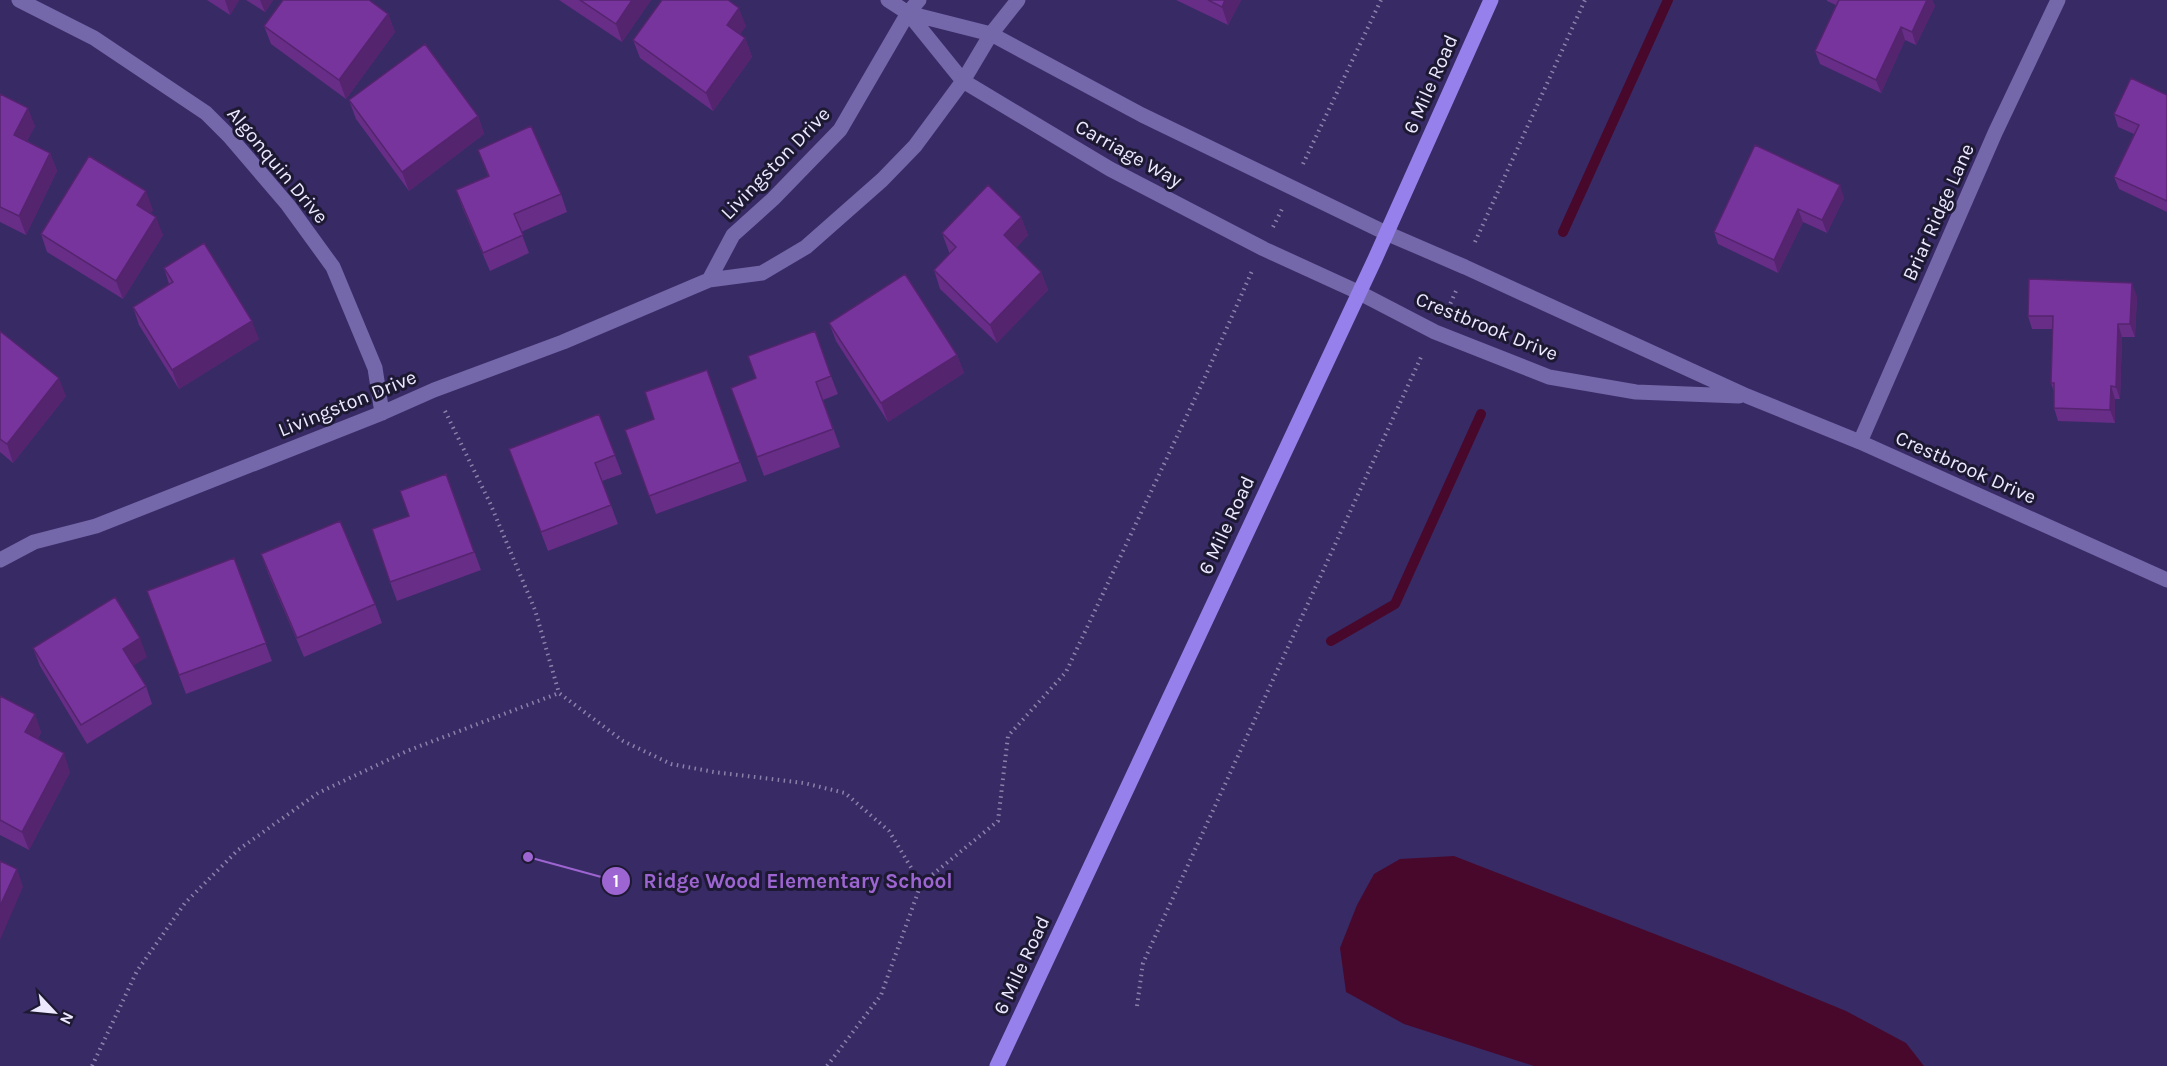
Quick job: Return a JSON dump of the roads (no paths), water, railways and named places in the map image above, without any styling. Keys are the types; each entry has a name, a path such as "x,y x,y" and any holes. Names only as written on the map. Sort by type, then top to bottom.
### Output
{"street":[{"name":"Algonquin Drive","path":"19,0 94,38 206,113 229,136 288,206 333,267 375,368 382,413"},
{"name":"Carriage Way","path":"888,0 908,13 963,81 1110,169 1264,249 1358,292"},
{"name":"Livingston Drive","path":"709,280 734,235 773,200 840,130 908,13 919,0"},
{"name":"Livingston Drive","path":"0,560 34,542 96,526 382,413 434,390 563,342 709,280 762,273 806,246 874,188 915,146 963,81 991,34 1018,0"},
{"name":"6 Mile Road","path":"997,1066 1386,233 1491,0"},
{"name":"Briar Ridge Lane","path":"1860,442 1995,133 2058,0"},
{"name":"Carriage Way","path":"908,13 991,34 1142,115 1386,233"},
{"name":"Crestbrook Drive","path":"1386,233 1466,267 1747,396 1860,442 2167,580"},
{"name":"Crestbrook Drive","path":"1358,292 1435,332 1549,377 1636,392 1747,396"}],"waterway":[{"path":"1563,232 1668,0"},
{"path":"1331,641 1395,604 1481,414"}],"place":[{"name":"Ridge Wood Elementary School","path":"528,857"}]}
